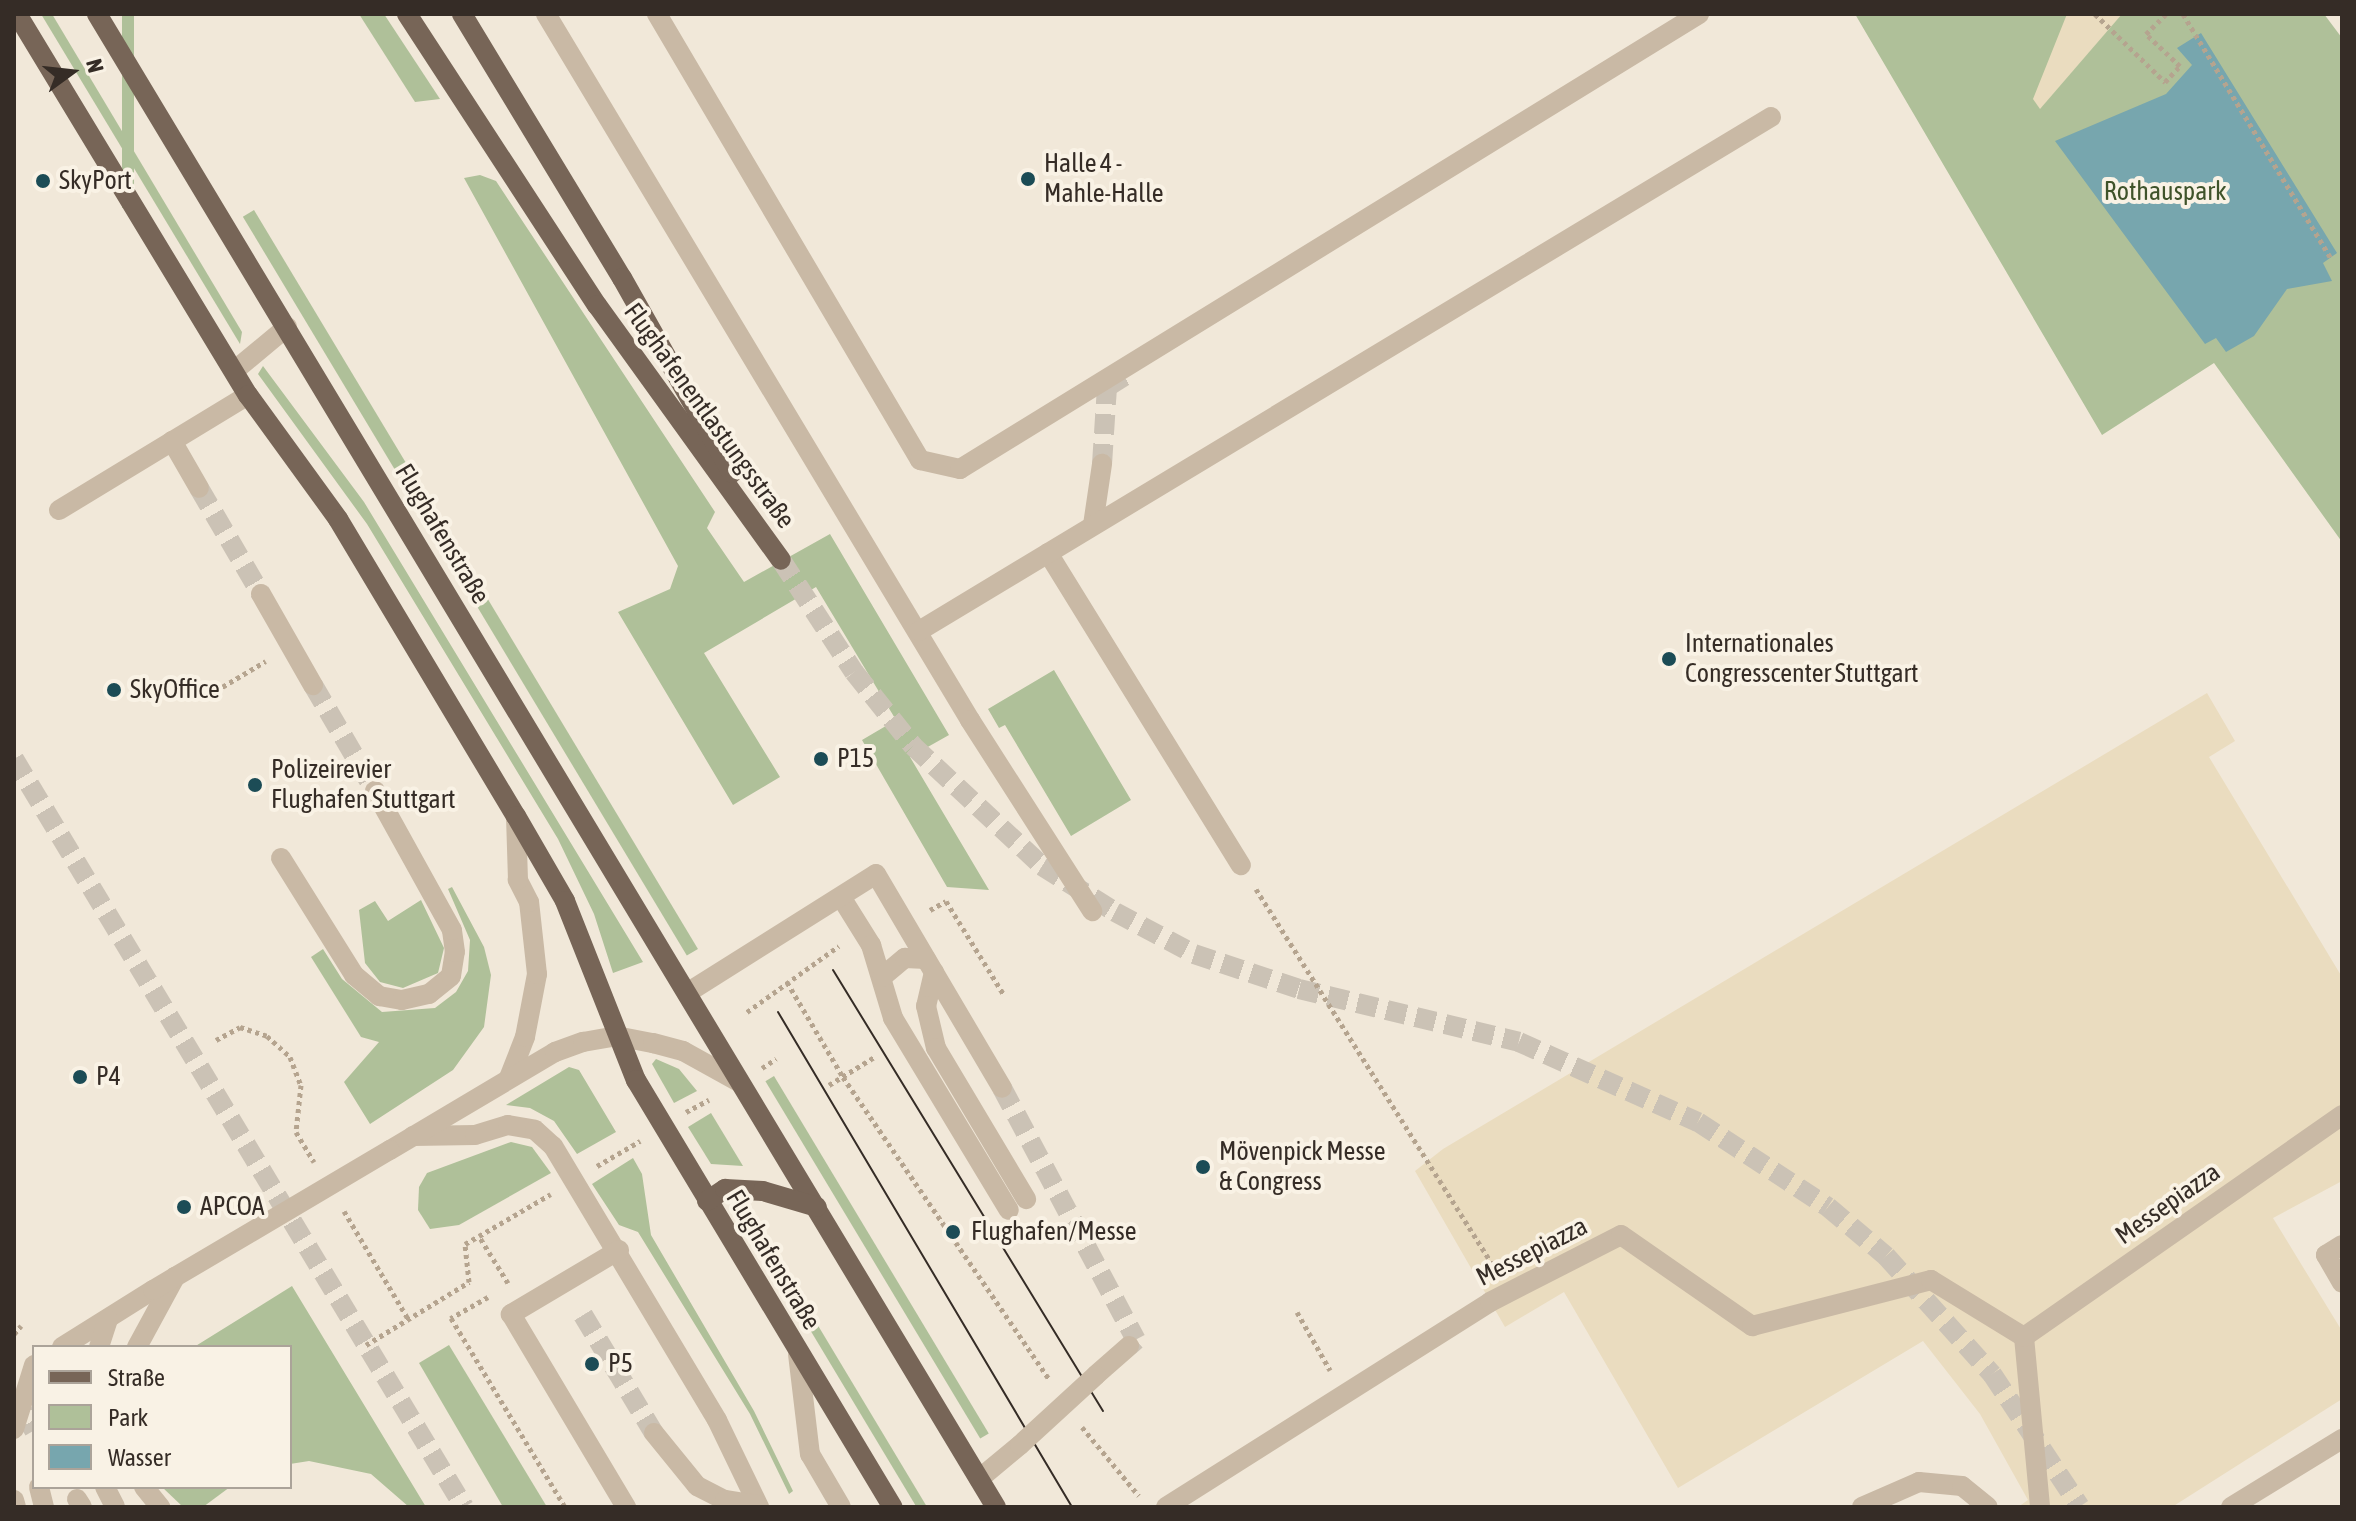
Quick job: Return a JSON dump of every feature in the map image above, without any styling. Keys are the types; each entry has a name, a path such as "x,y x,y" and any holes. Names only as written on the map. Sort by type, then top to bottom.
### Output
{"main road":[{"name":"Flughafenstraße","path":"17,14 248,395 338,519 516,816 565,901 616,1036 707,1201 893,1507"},
{"name":"Flughafenstraße","path":"97,14 996,1507"},
{"name":"Flughafenentlastungsstraße","path":"407,14 597,305 781,560 622,278 462,14"},
{"path":"707,1201 725,1189 763,1191 817,1207"}],"street":[{"path":"546,14 1092,911"},
{"path":"657,14 920,460 960,469 1699,14"},
{"path":"14,31 46,64"},
{"path":"919,631 1771,117"},
{"path":"234,371 287,327"},
{"path":"59,510 248,395"},
{"path":"172,441 199,488"},
{"path":"1093,525 1102,464"},
{"path":"1048,553 1241,865"},
{"path":"261,594 313,685"},
{"path":"281,858 354,975 379,996 402,1000 429,994 451,976 455,952 452,930 375,791"},
{"path":"509,1078 525,1037 537,974 529,902 518,880 516,816"},
{"path":"687,993 876,874 1002,1088"},
{"path":"841,897 871,945 893,1018 1017,1205 936,1048 926,1006 930,966"},
{"path":"882,977 905,958 930,966"},
{"path":"67,1345 153,1290 555,1052 616,1036"},
{"name":"Flughafenstraße","path":"616,1036 683,1051 739,1082"},
{"name":"Messepiazza","path":"1166,1507 1510,1291 1621,1235 1752,1326 1931,1280 2024,1337 2342,1115"},
{"path":"413,1136 475,1135 508,1125 535,1130 576,1179 619,1250 717,1420 759,1506"},
{"path":"2342,1245 2326,1255 2342,1283"},
{"path":"619,1250 511,1314 626,1507"},
{"path":"138,1345 175,1277"},
{"path":"100,1345 108,1319"},
{"path":"2024,1337 2040,1507"},
{"path":"979,1479 1129,1346"},
{"path":"798,1354 810,1454 841,1507"},
{"path":"14,1429 32,1371"},
{"path":"654,1433 697,1486 725,1500 759,1506"},
{"path":"2231,1507 2342,1439"},
{"path":"1862,1507 1919,1482 1962,1486 1988,1507"},
{"path":"106,1489 115,1507"},
{"path":"146,1489 160,1507"},
{"path":"14,1500 16,1507"}],"path":[{"path":"2095,14 2165,82 2180,66 2146,34 2166,14"},
{"path":"2183,14 2331,258"},
{"path":"202,699 291,646"},
{"path":"1241,865 1510,1291"},
{"path":"787,982 843,1077 1052,1383"},
{"path":"829,1085 876,1056"},
{"path":"366,1345 469,1282 465,1244 479,1236"},
{"path":"1297,1312 1324,1359"},
{"path":"14,1334 21,1326"},
{"path":"1078,1421 1148,1507"}],"green space":[{"path":"41,14 52,14 242,332 240,344"},
{"path":"122,14 134,14 134,208 122,208"},
{"path":"359,14 384,14 440,99 415,102"},
{"name":"Rothauspark","path":"1855,14 2324,14 2342,38 2342,542 2214,363 2102,435"},
{"path":"480,175 496,181 715,512 707,528 744,582 830,534 949,735 910,757 989,890 947,887 862,740 896,720 816,587 704,653 780,777 733,805 618,612 670,589 678,566 464,178"},
{"path":"254,210 698,949 687,956 243,217"},
{"path":"263,366 364,502 643,962 613,973 594,914 558,839 367,524 258,374"},
{"path":"1054,670 1131,800 1071,836 1005,725 999,728 988,709"},
{"path":"452,887 484,947 491,975 484,1027 453,1070 370,1124 344,1082 379,1042 361,1037 311,957 323,949 342,979 382,1012 435,1008 456,992 468,971 470,940 448,889"},
{"path":"421,900 444,948 438,973 403,988 380,982 365,963 359,910 375,901 388,921"},
{"path":"656,1059 679,1069 697,1091 674,1103 652,1064"},
{"path":"569,1067 579,1070 616,1132 577,1154 554,1121 530,1108 506,1105"},
{"path":"774,1076 989,1433 980,1439 765,1081"},
{"path":"711,1113 743,1166 711,1164 688,1127"},
{"path":"511,1142 532,1147 551,1173 459,1225 430,1229 418,1210 419,1187 427,1173"},
{"path":"633,1158 642,1174 651,1235 754,1411 793,1491 789,1494 750,1414 638,1232 619,1225 592,1184"},
{"path":"754,1219 927,1507 917,1507 746,1224"},
{"path":"292,1286 426,1507 409,1507 371,1474 309,1461 292,1464 292,1345 197,1345"},
{"path":"449,1345 547,1507 503,1507 419,1363"},
{"path":"164,1489 227,1489 203,1507 183,1507"}],"shaded area":[{"path":"2067,14 2122,14 2040,109 2033,99"},
{"path":"2207,693 2235,741 2209,757 2342,977 2342,1181 2273,1218 2342,1331 2342,1399 2172,1507 2018,1507 2028,1500 1980,1414 1923,1341 1678,1488 1564,1292 1505,1327 1415,1171 1443,1149"}],"water":[{"path":"2201,33 2337,253 2323,263 2332,281 2287,289 2254,336 2226,352 2216,338 2205,344 2055,141 2166,94 2192,65 2177,48"}],"tunnel":[{"path":"1102,464 1107,387 1126,375"},
{"path":"199,488 261,594"},
{"path":"781,560 854,672 913,746 1042,866 1115,912 1194,954 1299,989 1519,1042 1698,1122 1828,1207 1886,1256 1992,1374 2080,1507"},
{"path":"313,685 375,791"},
{"path":"14,759 464,1507"},
{"path":"1002,1088 1136,1340 1129,1346"},
{"path":"583,1315 654,1433"},
{"path":"14,1397 32,1427"}],"tram line":[{"path":"833,970 1103,1411"},
{"path":"778,1012 1072,1507"}],"place":[{"name":"Halle 4 - Mahle-Halle","path":"1028,179"},
{"name":"SkyPort","path":"43,181"},
{"name":"Internationales Congresscenter Stuttgart","path":"1669,659"},
{"name":"SkyOffice","path":"114,690"},
{"name":"P15","path":"821,759"},
{"name":"Polizeirevier Flughafen Stuttgart","path":"255,785"},
{"name":"P4","path":"80,1077"},
{"name":"Mövenpick Messe & Congress","path":"1203,1167"},
{"name":"APCOA","path":"184,1207"},
{"name":"Flughafen/Messe","path":"953,1232"},
{"name":"P5","path":"592,1364"}]}
